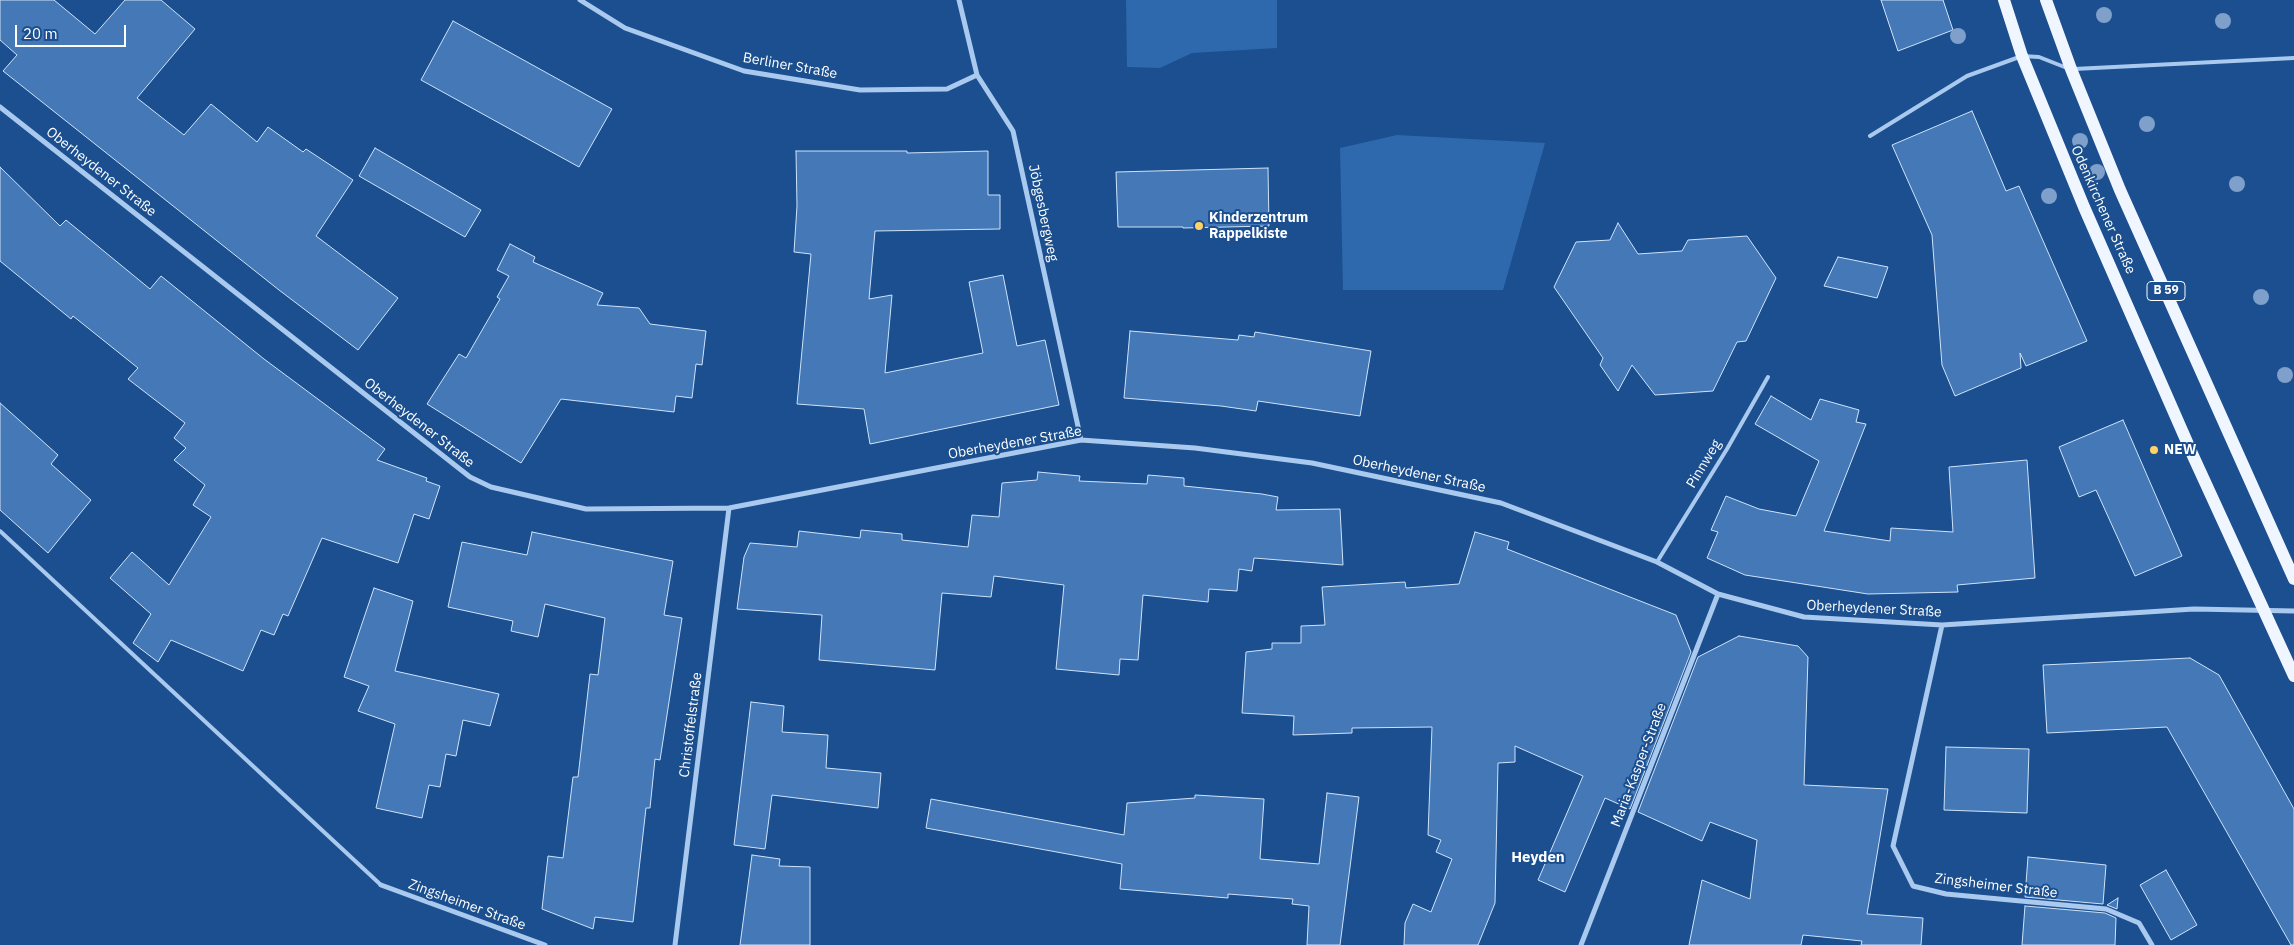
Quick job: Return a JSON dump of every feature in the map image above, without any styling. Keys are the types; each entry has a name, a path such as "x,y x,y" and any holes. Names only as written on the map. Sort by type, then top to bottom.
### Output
{"main road":[{"name":"Odenkirchener Straße","path":"2004,0 2022,56 2084,207 2262,611 2294,676"},
{"name":"Odenkirchener Straße","path":"2046,0 2071,69 2120,190 2294,579"}],"street":[{"name":"Berliner Straße","path":"580,0 625,28 744,70 860,90 947,89 977,76"},
{"name":"Jöbgesbergweg","path":"960,0 977,76 1013,131 1081,440"},
{"name":"Oberheydener Straße","path":"0,107 470,477 491,487 586,509 729,508 1081,440 1195,448 1312,463 1501,503 1658,562 1718,594 1804,617 1942,625 2194,609 2294,611"},
{"name":"Christoffelstraße","path":"675,945 729,508"},
{"name":"Maria-Kasper-Straße","path":"1580,945 1718,594"},
{"name":"Zingsheimer Straße","path":"1942,625 1892,846 1913,886 1946,894 2106,909 2139,923 2152,945"},
{"name":"Zingsheimer Straße","path":"381,886 545,945"}],"lane":[{"path":"1870,136 1967,76 2022,56 2039,57 2071,69 2294,58"},
{"name":"Pinnweg","path":"1658,562 1727,449 1768,377"},
{"path":"0,531 381,886"}],"shaded area":[{"path":"1126,0 1277,0 1277,48 1192,53 1160,68 1127,67"},
{"path":"1397,135 1545,143 1503,290 1343,290 1340,148"}],"building":[{"path":"0,0 54,0 95,34 125,0 161,0 195,29 137,98 184,135 211,104 257,142 268,127 303,152 306,149 353,180 316,236 398,298 358,350 279,290 3,71 17,55 0,40"},
{"path":"1881,0 1943,0 1953,30 1898,51"},
{"path":"453,21 612,109 579,167 421,80"},
{"path":"1972,111 2006,191 2019,186 2087,341 2026,366 2020,353 2021,368 1955,396 1942,365 1932,235 1892,145"},
{"path":"375,148 481,210 465,237 359,176"},
{"path":"796,151 907,151 907,153 988,151 988,195 1000,195 1000,229 875,231 869,299 892,295 885,373 983,353 969,282 1003,275 1017,346 1045,340 1059,405 870,444 864,409 797,404 811,254 794,252 797,206"},
{"path":"0,167 60,226 66,220 150,289 161,276 264,359 385,449 377,460 427,478 426,481 440,486 429,519 414,514 398,563 322,538 288,616 283,614 274,635 261,630 243,671 171,640 158,662 133,643 151,614 110,578 132,552 169,585 211,517 193,505 205,485 174,460 186,448 174,438 185,423 128,379 138,368 73,316 71,319 0,261"},
{"path":"1268,168 1269,226 1118,227 1116,172"},
{"path":"1618,223 1638,254 1682,251 1688,240 1747,236 1776,278 1746,341 1737,342 1713,391 1655,395 1632,365 1618,391 1600,365 1603,358 1554,287 1576,242 1610,240"},
{"path":"510,244 535,257 533,262 603,293 597,305 639,308 650,324 706,331 702,365 696,364 692,398 676,396 674,412 561,399 521,463 427,404 459,354 466,358 500,299 497,297 509,276 497,270"},
{"path":"1838,257 1888,267 1877,298 1824,286"},
{"path":"1130,331 1238,340 1239,335 1254,337 1255,332 1371,351 1360,416 1258,401 1256,411 1221,406 1124,398"},
{"path":"1771,396 1811,420 1820,399 1859,410 1856,422 1866,424 1824,531 1890,541 1891,528 1953,532 1949,467 2027,460 2035,578 1957,585 1958,592 1868,594 1745,575 1707,558 1718,532 1711,530 1726,496 1759,509 1796,516 1819,461 1755,424"},
{"path":"0,403 58,455 51,464 91,500 48,553 0,510"},
{"path":"2123,420 2182,556 2135,576 2096,490 2079,497 2059,447"},
{"path":"1038,472 1080,476 1079,481 1147,484 1148,475 1184,478 1184,486 1278,497 1276,510 1340,509 1343,565 1254,558 1252,571 1239,569 1237,591 1209,589 1208,602 1143,595 1138,660 1120,659 1119,675 1056,669 1064,585 994,576 991,597 942,593 935,670 819,660 822,615 737,609 744,557 750,543 797,547 799,531 860,538 861,530 902,534 902,540 968,547 972,515 999,517 1002,483 1037,480"},
{"path":"532,532 673,561 664,615 682,618 660,760 655,759 650,808 646,808 633,922 595,917 593,929 542,909 548,856 563,858 573,777 578,777 590,674 598,675 605,618 545,604 538,637 511,631 513,621 448,607 462,542 527,555"},
{"path":"1475,532 1509,542 1507,549 1676,615 1691,652 1630,809 1605,798 1565,892 1538,880 1583,776 1515,746 1515,762 1498,763 1495,903 1478,945 1404,945 1405,923 1413,904 1431,912 1452,859 1436,852 1441,840 1428,835 1432,727 1352,728 1352,733 1293,735 1294,716 1242,713 1246,652 1272,649 1272,643 1301,643 1301,626 1325,625 1322,587 1405,582 1406,588 1459,584"},
{"path":"374,588 413,601 395,671 499,694 490,726 463,720 456,756 446,754 440,787 429,785 422,818 376,808 395,724 358,711 369,686 344,677"},
{"path":"1739,636 1798,646 1808,657 1804,785 1888,789 1867,914 1923,918 1921,945 1861,945 1862,941 1803,935 1801,945 1689,945 1702,880 1750,899 1757,840 1710,822 1702,841 1638,812 1698,657"},
{"path":"2190,658 2219,675 2294,809 2294,945 2291,945 2167,727 2047,733 2043,665"},
{"path":"751,702 784,706 782,732 828,735 826,768 881,773 878,808 772,795 765,849 734,845"},
{"path":"1946,747 2029,749 2027,813 1944,810"},
{"path":"1327,793 1359,797 1340,945 1307,945 1309,906 1292,904 1293,899 1228,894 1228,898 1120,889 1122,864 926,828 931,799 1124,835 1127,803 1195,798 1195,795 1264,799 1260,859 1319,864"},
{"path":"752,855 780,859 779,866 810,867 810,945 740,945"},
{"path":"2028,857 2106,865 2103,904 2025,897"},
{"path":"2166,870 2197,925 2171,940 2140,885"},
{"path":"2118,898 2117,909 2107,905"},
{"path":"2025,906 2105,913 2116,918 2115,945 2022,945"}],"place":[{"name":"Kinderzentrum Rappelkiste","path":"1199,226"},
{"name":"NEW","path":"2154,450"}],"district":[{"name":"Heyden","path":"1538,858"}]}
